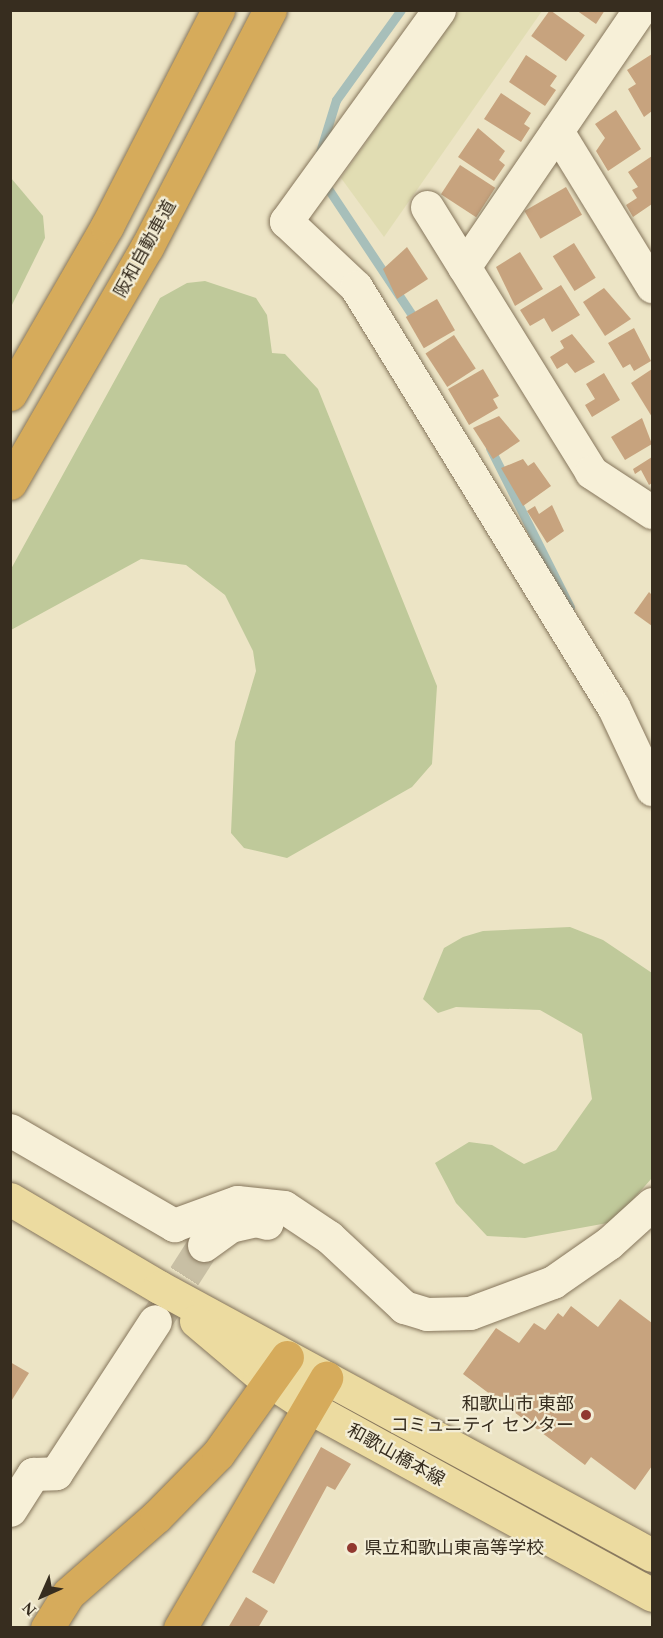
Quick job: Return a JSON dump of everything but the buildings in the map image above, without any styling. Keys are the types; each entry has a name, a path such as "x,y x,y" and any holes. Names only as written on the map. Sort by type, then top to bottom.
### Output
{"highway":[{"path":"10,394 107,225 218,10"},
{"name":"阪和自動車道","path":"10,483 147,247 270,10"},
{"path":"47,1628 68,1594 188,1488 249,1417 279,1370"},
{"path":"180,1628 326,1378"}],"main road":[{"name":"和歌山橋本線","path":"10,1198 159,1287 279,1370 309,1407 652,1594"},
{"name":"和歌山橋本線","path":"279,1370 326,1378 652,1555"}],"street":[{"path":"439,10 286,221 356,287 613,706 652,789"},
{"path":"464,267 639,10"},
{"path":"557,131 652,286"},
{"path":"427,207 591,472 652,512"},
{"path":"10,1130 174,1225 237,1202 261,1201 308,1220 404,1307 448,1316 497,1306 553,1282 609,1244 652,1204"},
{"path":"204,1245 230,1226 256,1220 335,1243"},
{"path":"10,1510 33,1474 56,1473 155,1321"}],"shaded area":[{"path":"459,11 542,11 384,237 341,178"}],"green space":[{"path":"11,178 43,216 45,238 11,307"},
{"path":"205,281 256,298 267,315 272,353 285,354 318,389 437,686 432,764 412,787 287,858 244,848 231,833 235,742 256,671 253,651 225,595 186,565 141,559 11,630 11,569 160,298 187,283"},
{"path":"570,927 603,940 652,973 652,1178 613,1222 525,1238 487,1236 456,1203 435,1163 469,1142 492,1145 524,1164 556,1150 592,1099 582,1034 540,1010 456,1007 438,1013 423,999 444,948 463,937 483,931"}],"waterway":[{"path":"320,152 336,100 401,10"},
{"path":"323,181 418,324"},
{"path":"490,448 570,607"}],"tunnel":[{"path":"158,1317 204,1245"}],"place":[{"name":"和歌山市 東部 コミュニティ センター","path":"586,1415"},
{"name":"県立和歌山東高等学校","path":"352,1548"}]}
